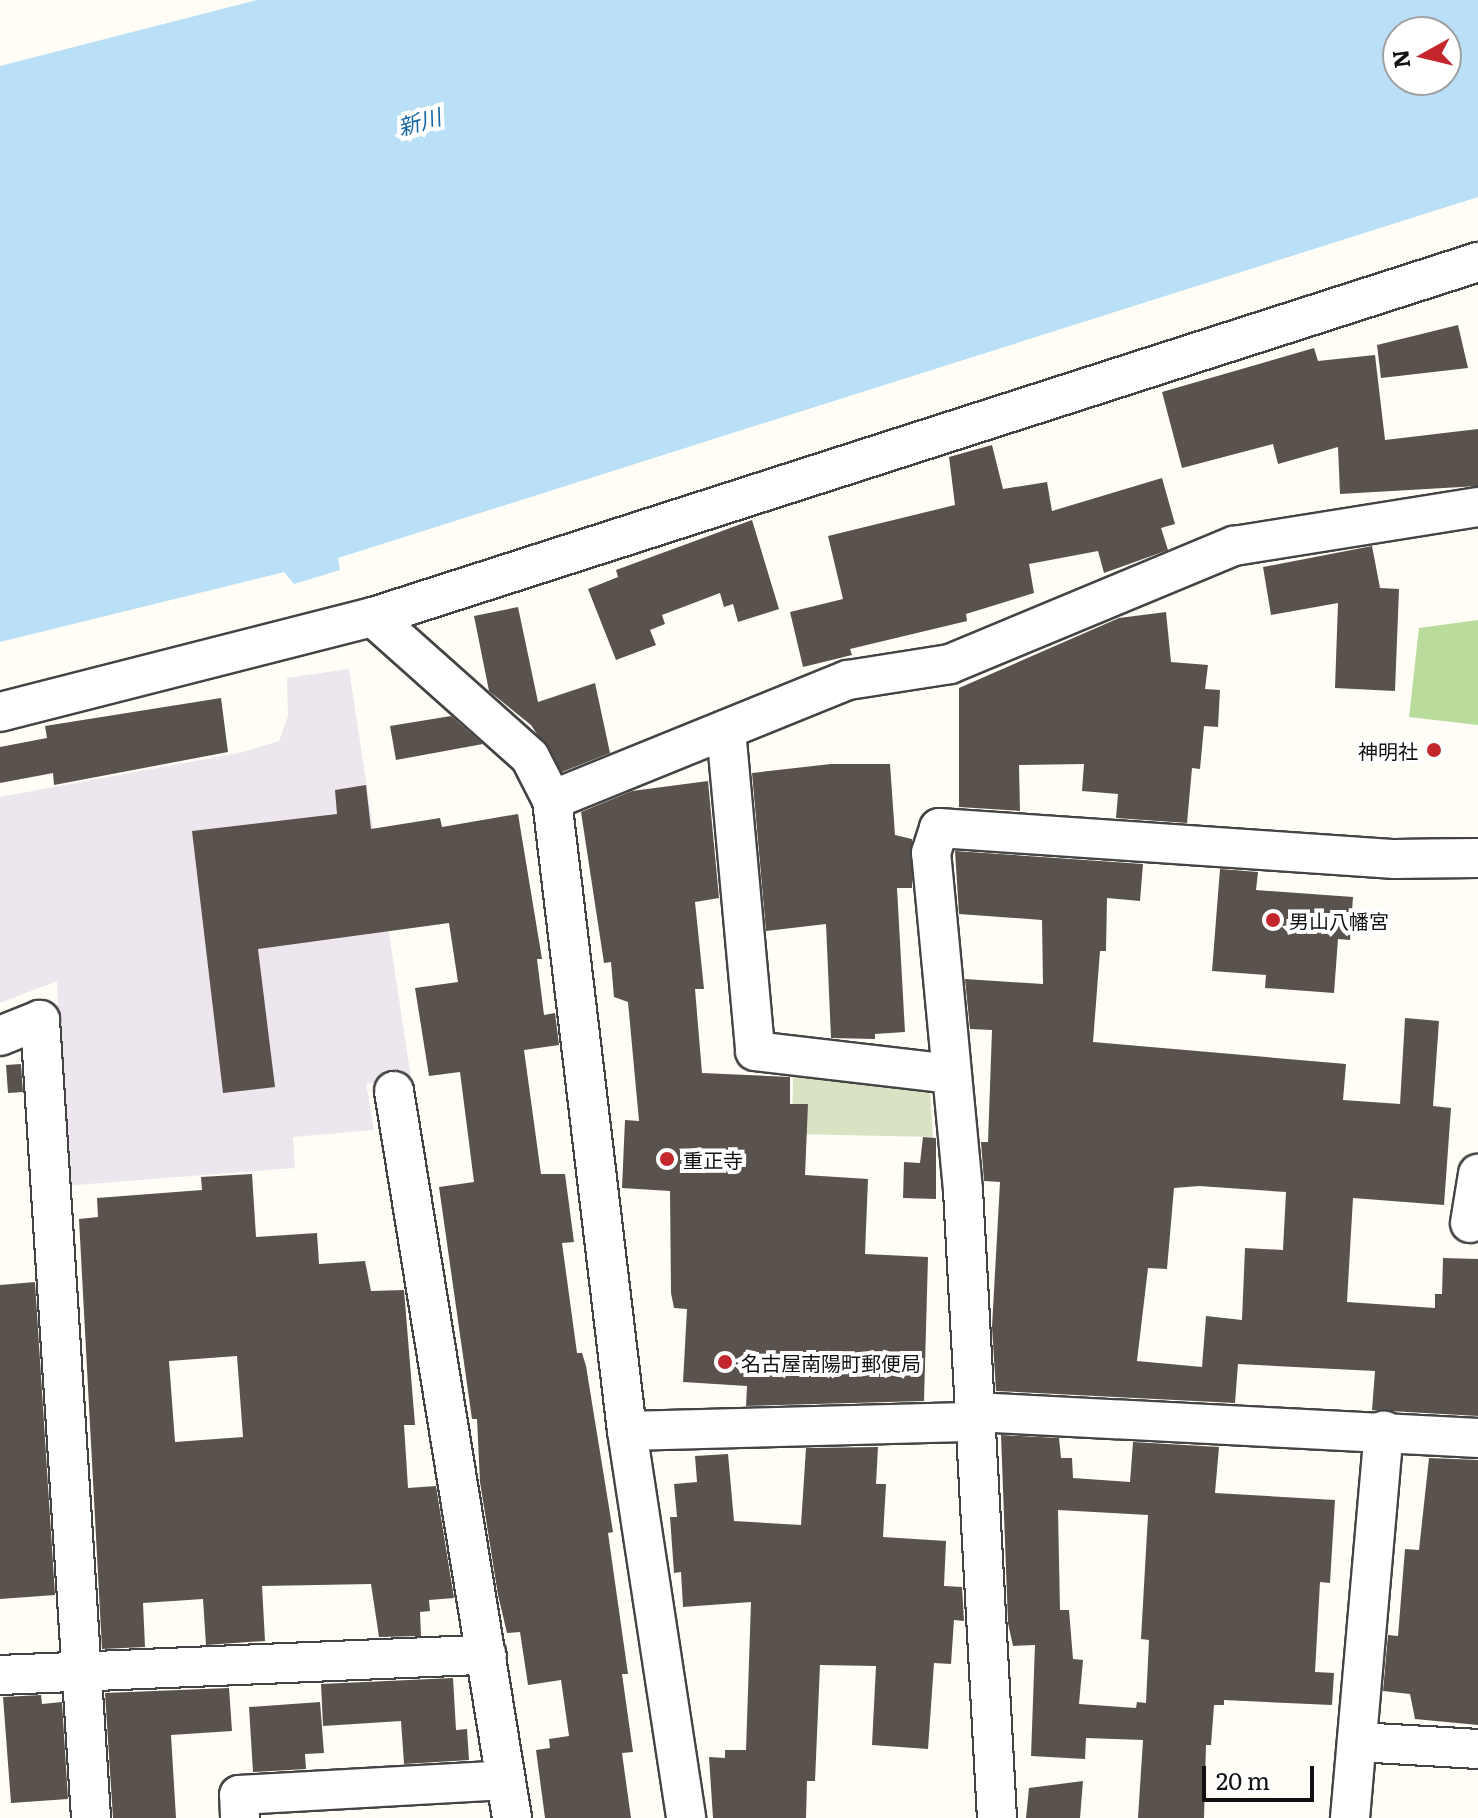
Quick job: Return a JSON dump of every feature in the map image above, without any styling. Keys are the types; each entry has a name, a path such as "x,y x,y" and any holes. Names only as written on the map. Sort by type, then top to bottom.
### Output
{"street":[{"path":"0,712 373,617 1478,262"},
{"path":"552,800 848,680 950,664 1234,546 1478,507"},
{"path":"373,617 530,757 552,800 627,1431 686,1818"},
{"path":"726,730 755,1051 951,1074"},
{"path":"997,1818 975,1417 951,1074 931,853 939,828 1395,859 1478,858"},
{"path":"0,1036 40,1020 91,1818"},
{"path":"394,1091 512,1818"},
{"path":"1470,1223 1478,1174"},
{"path":"627,1431 975,1417 1384,1430 1478,1438"},
{"path":"1350,1818 1384,1430"},
{"path":"0,1675 487,1655"},
{"path":"1357,1742 1478,1749"},
{"path":"240,1818 239,1795 506,1780"}],"shaded area":[{"path":"349,669 411,1078 366,1084 374,1130 293,1137 295,1168 63,1186 57,981 0,1003 0,797 239,753 279,741 288,716 287,678"}],"green space":[{"path":"1478,620 1478,725 1409,717 1419,628"},
{"path":"793,1075 930,1091 933,1137 792,1134"}],"water":[{"name":"新川","path":"257,0 1478,0 1478,197 338,558 340,570 294,584 284,572 0,642 0,66"}],"building":[{"path":"1458,325 1468,368 1381,378 1377,345"},
{"path":"1314,348 1318,361 1375,355 1385,440 1478,429 1478,486 1340,494 1338,447 1278,464 1273,444 1182,468 1162,392"},
{"path":"992,445 1003,489 1047,482 1052,511 1162,478 1175,524 1161,528 1168,550 1104,573 1098,551 1029,564 1034,593 966,614 967,621 850,649 852,655 803,667 790,612 843,599 828,536 955,505 949,457"},
{"path":"752,520 779,609 738,622 733,604 724,607 720,593 662,615 665,624 650,630 656,645 616,660 588,589 618,577 616,570"},
{"path":"1372,546 1380,588 1399,589 1395,691 1335,688 1338,603 1271,615 1263,567"},
{"path":"518,607 538,702 595,683 610,753 562,772 531,725 489,691 474,616"},
{"path":"1166,612 1171,662 1208,665 1205,689 1220,690 1218,727 1204,726 1200,769 1192,768 1187,823 1116,818 1118,794 1082,791 1084,764 1019,765 1020,811 959,807 959,688 1119,618"},
{"path":"221,698 228,752 54,785 53,773 0,783 0,747 47,738 45,726"},
{"path":"451,716 483,744 396,760 390,726"},
{"path":"831,764 890,764 895,835 912,839 912,888 897,888 905,1032 875,1034 875,1039 831,1038 826,924 766,931 752,773"},
{"path":"708,781 719,898 695,902 704,989 695,989 702,1073 790,1077 790,1104 808,1104 805,1175 868,1179 865,1254 928,1257 924,1401 746,1406 747,1386 683,1382 687,1309 674,1308 671,1293 670,1191 622,1188 625,1120 639,1121 628,1002 614,997 611,962 604,963 581,812 632,791"},
{"path":"366,785 371,829 440,818 442,827 518,814 542,959 537,959 544,1015 555,1013 559,1045 524,1050 541,1174 565,1174 574,1242 562,1243 577,1353 582,1353 586,1366 613,1532 608,1533 628,1674 622,1674 633,1752 622,1753 631,1818 545,1818 536,1750 550,1748 549,1739 569,1736 561,1680 528,1685 520,1632 507,1633 498,1595 480,1482 477,1419 472,1419 439,1187 474,1182 460,1072 429,1076 415,988 458,982 449,923 258,949 275,1087 223,1093 192,831 337,814 335,790"},
{"path":"955,851 1143,864 1140,901 1107,898 1106,951 1100,951 1093,1042 1346,1064 1343,1100 1400,1104 1405,1018 1439,1021 1433,1106 1451,1108 1444,1205 1353,1198 1347,1302 1435,1308 1435,1294 1442,1294 1443,1258 1478,1259 1478,1416 1372,1410 1375,1371 1238,1364 1235,1403 996,1391 992,1327 1000,1182 984,1181 981,1142 988,1142 992,1030 970,1029 965,979 1043,984 1042,920 959,914","holes":["1199,1186 1286,1192 1283,1250 1245,1248 1242,1320 1206,1316 1202,1367 1137,1361 1148,1268 1167,1269 1174,1188"]},
{"path":"1220,869 1258,872 1256,890 1353,897 1350,940 1338,939 1334,993 1265,988 1266,975 1212,971"},
{"path":"21,1064 23,1092 8,1093 6,1065"},
{"path":"923,1137 936,1138 936,1199 903,1198 904,1162 920,1163"},
{"path":"252,1174 256,1237 317,1233 319,1264 365,1261 371,1291 404,1290 415,1425 404,1425 408,1488 436,1486 454,1598 429,1600 430,1611 420,1612 421,1636 379,1637 371,1584 262,1586 265,1641 206,1645 203,1599 143,1603 145,1647 102,1649 79,1219 98,1217 97,1198 202,1190 201,1177","holes":["237,1356 243,1437 175,1442 169,1361"]},
{"path":"35,1282 55,1595 0,1599 0,1285"},
{"path":"1001,1435 1059,1438 1061,1458 1072,1458 1073,1478 1130,1482 1133,1442 1219,1447 1215,1493 1335,1500 1330,1583 1320,1582 1315,1672 1334,1673 1332,1705 1224,1700 1224,1705 1214,1705 1211,1745 1206,1745 1204,1818 1138,1818 1143,1740 1086,1738 1085,1759 1031,1756 1035,1645 1013,1646 1008,1623","holes":["1058,1510 1148,1515 1141,1639 1149,1640 1146,1703 1137,1702 1136,1708 1079,1704 1083,1660 1073,1659 1069,1610 1060,1610"]},
{"path":"878,1447 876,1484 886,1484 883,1537 946,1541 944,1586 962,1587 964,1621 954,1620 951,1664 934,1663 928,1749 872,1745 876,1666 820,1665 815,1781 807,1781 806,1818 713,1818 709,1757 725,1758 725,1750 746,1750 751,1602 683,1607 681,1572 674,1573 670,1517 677,1517 674,1484 697,1482 695,1456 728,1454 734,1521 801,1525 806,1448"},
{"path":"1429,1458 1478,1460 1478,1725 1415,1719 1410,1694 1383,1691 1388,1635 1398,1636 1405,1549 1419,1550"},
{"path":"453,1678 456,1730 467,1729 469,1760 404,1764 401,1721 323,1726 321,1684"},
{"path":"229,1688 232,1731 171,1735 176,1818 113,1818 105,1693"},
{"path":"41,1695 42,1704 62,1702 68,1799 11,1803 3,1697"},
{"path":"320,1702 324,1753 305,1754 306,1769 253,1772 249,1707"},
{"path":"1083,1781 1080,1818 1026,1818 1029,1788"}],"place":[{"name":"神明社","path":"1434,750"},
{"name":"男山八幡宮","path":"1273,920"},
{"name":"重正寺","path":"667,1159"},
{"name":"名古屋南陽町郵便局","path":"725,1362"}]}
